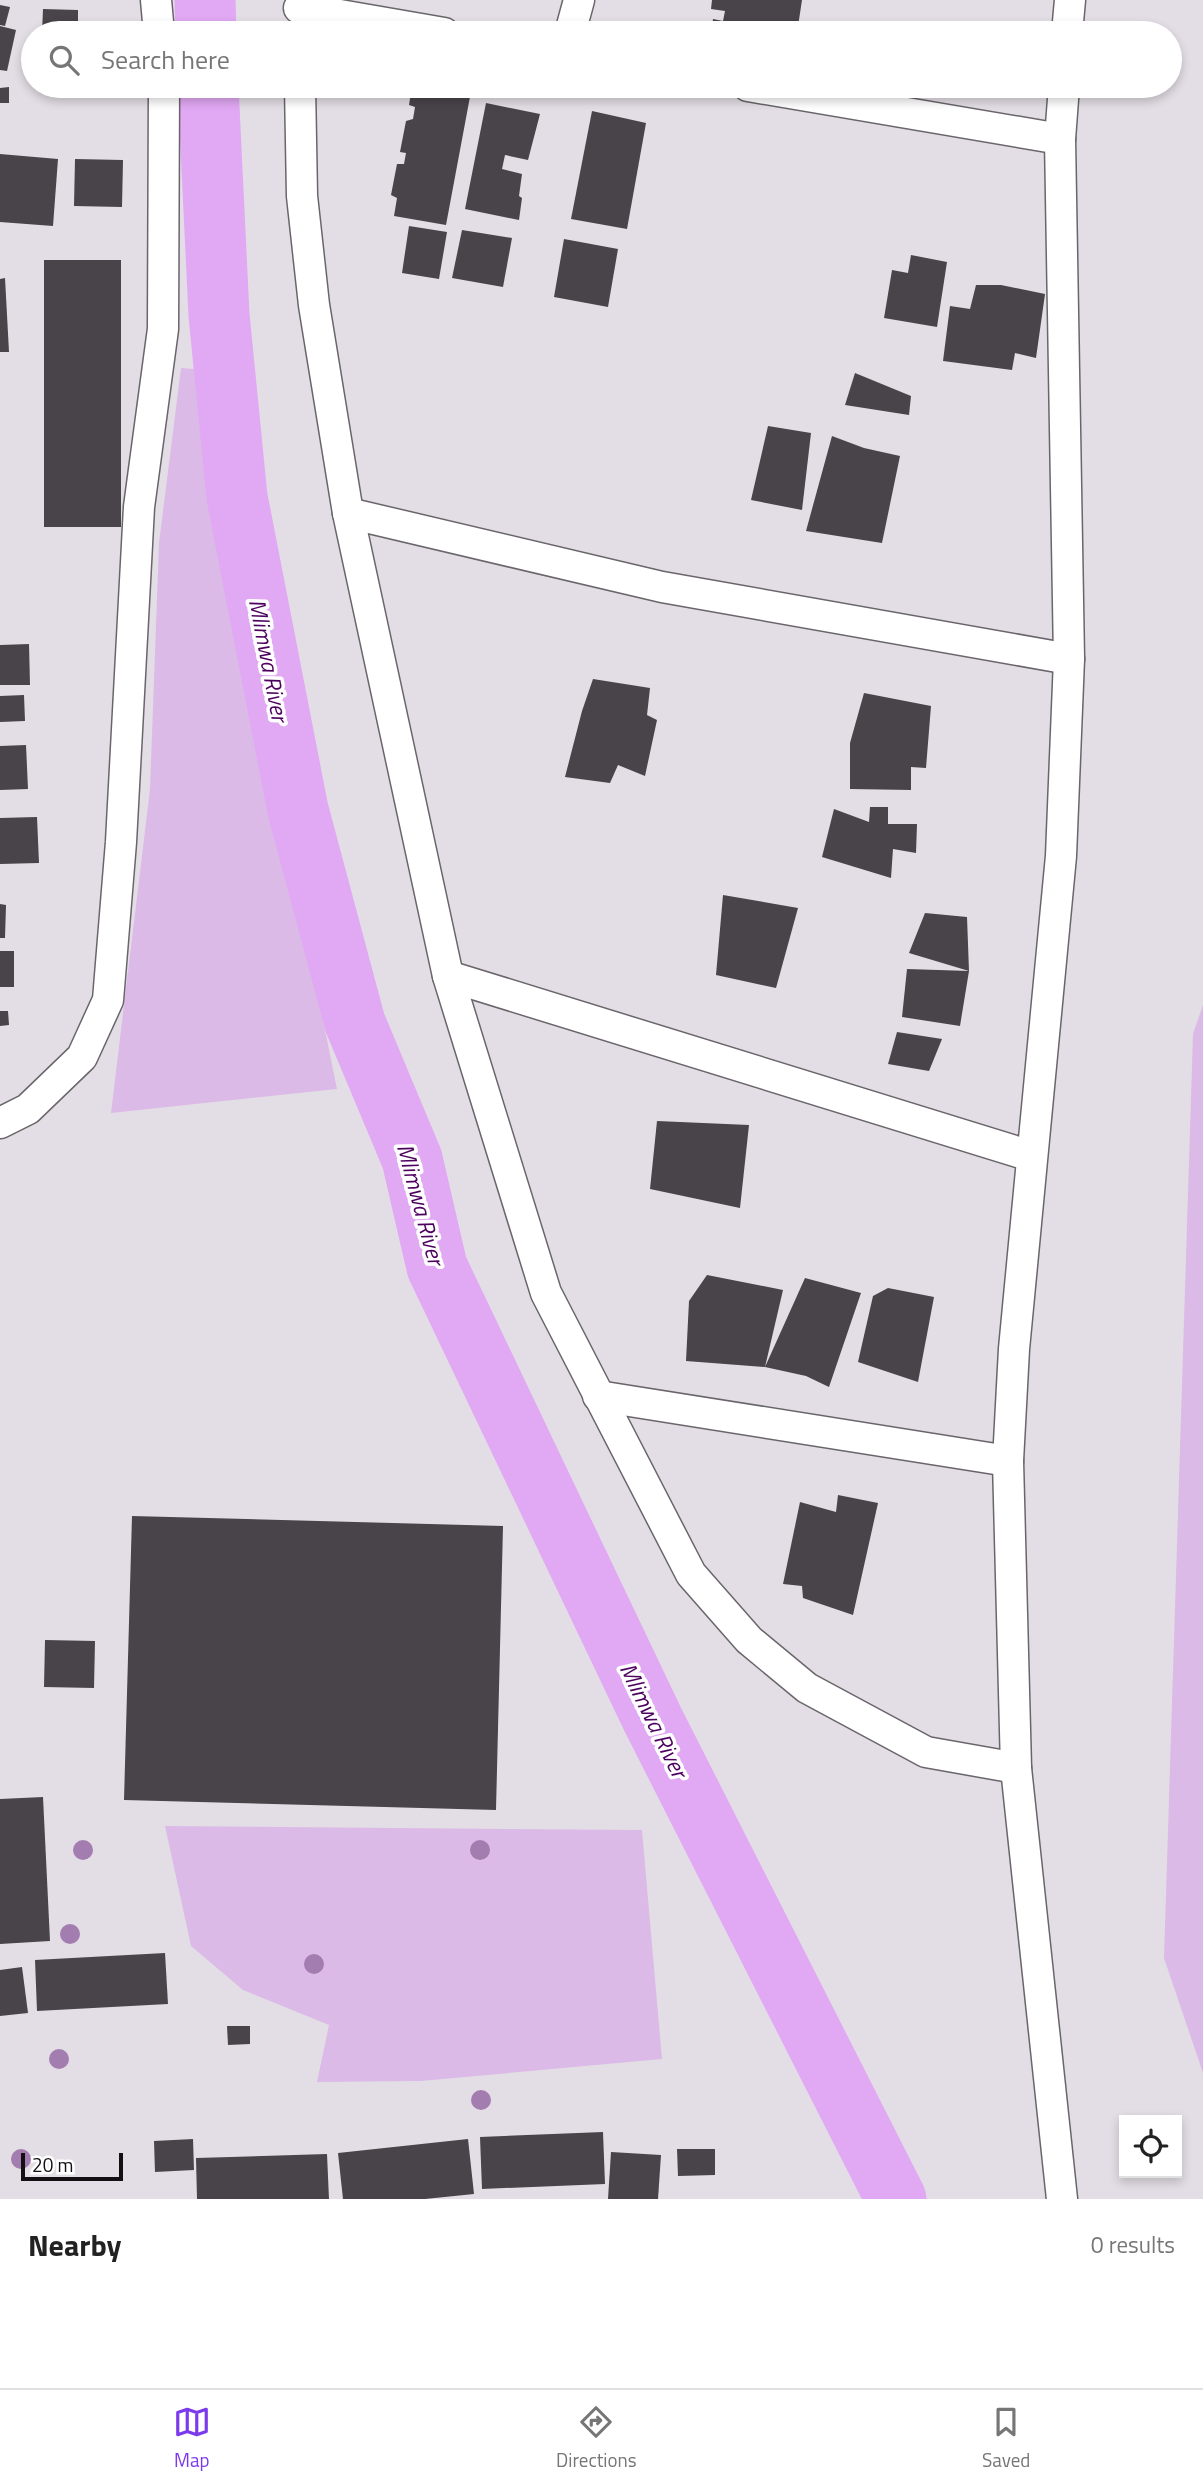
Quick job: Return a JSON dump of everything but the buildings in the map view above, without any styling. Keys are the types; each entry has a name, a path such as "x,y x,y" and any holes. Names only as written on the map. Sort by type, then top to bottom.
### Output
{"street":[{"path":"156,0 158,21"},
{"path":"573,21 579,0"},
{"path":"1069,21 1070,0"},
{"path":"299,14 352,21"},
{"path":"0,1123 28,1110 82,1058 108,1000 121,842 139,507 163,329 164,98"},
{"path":"300,98 302,197 314,305 348,513 448,976 547,1293 691,1574 749,1640 807,1688 926,1752 1016,1768"},
{"path":"819,98 1060,139"},
{"path":"1062,2199 1016,1768 1009,1461 1014,1349 1060,856 1069,659 1060,139 1063,98"},
{"path":"348,513 662,587 1069,659"},
{"path":"448,976 1031,1156"},
{"path":"598,1396 1009,1461"}],"shaded area":[{"path":"181,368 206,370 235,587 337,1089 111,1113 150,789 159,543"},
{"path":"1203,1005 1203,2073 1164,1958 1193,1034"},
{"path":"165,1826 642,1830 662,2059 421,2081 317,2082 329,2025 243,1990 191,1946"}],"waterway":[{"name":"Mlimwa River","path":"205,0 206,21"},
{"name":"Mlimwa River","path":"209,98 219,315 237,497 298,810 355,1023 412,1159 437,1267 653,1720 896,2199"}]}
